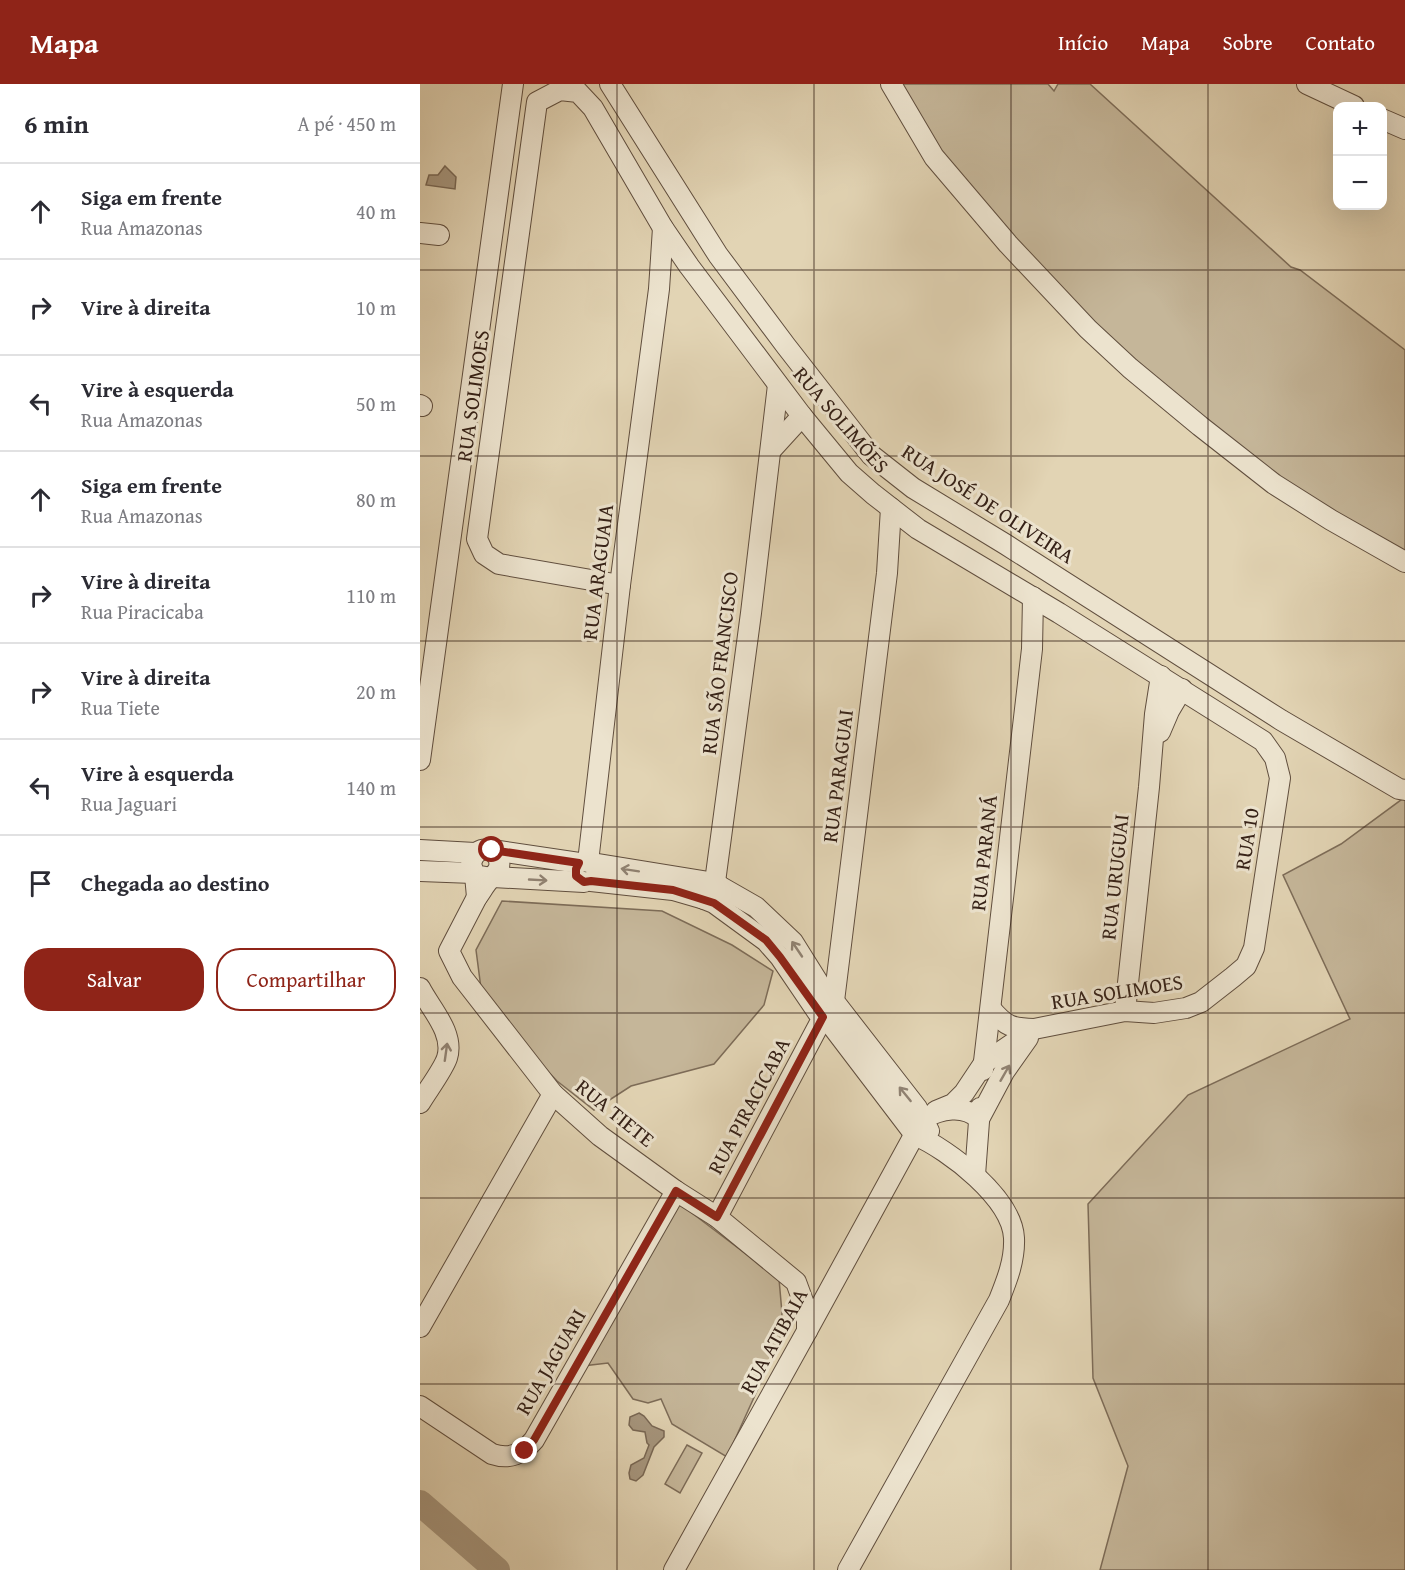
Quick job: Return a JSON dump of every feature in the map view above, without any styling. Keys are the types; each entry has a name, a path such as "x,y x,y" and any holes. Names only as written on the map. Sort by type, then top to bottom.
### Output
{"street":[{"path":"420,760 513,84"},
{"name":"RUA JOSÉ DE OLIVEIRA","path":"610,84 718,255 871,455 914,488 1281,720 1399,789 1405,790"},
{"path":"891,84 934,157 992,226 1088,328 1130,368 1274,484 1405,562"},
{"path":"1307,84 1345,102"},
{"name":"RUA SOLIMÕES","path":"537,102 560,90 578,92 592,108 663,228 689,266 778,385 849,473 918,529 1033,597 1263,741"},
{"name":"RUA SOLIMOES","path":"537,102 477,539 484,554 499,564 620,585"},
{"path":"1387,121 1405,129"},
{"name":"RUA ARAGUAIA","path":"587,870 620,585 659,289 663,228"},
{"path":"659,289 689,266"},
{"name":"RUA SÃO FRANCISCO","path":"712,891 778,385"},
{"path":"771,450 802,416"},
{"name":"RUA PARAGUAI","path":"828,1009 889,557 891,508"},
{"path":"889,557 895,548 918,529"},
{"name":"RUA PARANÁ","path":"975,1174 984,1063 1032,649 1033,597"},
{"path":"1032,649 1059,613"},
{"name":"RUA URUGUAI","path":"1125,1011 1155,714 1161,676"},
{"name":"RUA URUGUAI","path":"1153,749 1169,711 1182,689"},
{"name":"RUA 10","path":"1254,948 1280,778 1275,758 1263,741"},
{"path":"420,850 483,868 587,870 673,890 712,891 766,940 925,1122 935,1144 975,1174 1009,1215 1014,1236 1013,1260 999,1300 848,1570"},
{"path":"420,871 483,868 587,870"},
{"name":"RUA TIETE","path":"483,868 477,897 449,951 462,977 554,1094 600,1136 676,1191 717,1217 796,1282 807,1312 807,1331"},
{"name":"RUA SOLIMOES","path":"984,1063 1035,1029 1125,1011 1154,1012 1186,1008 1201,1002 1246,966 1254,948"},
{"path":"420,988 444,1030 448,1044 447,1058 420,1103"},
{"name":"RUA PIRACICABA","path":"717,1217 828,1009"},
{"path":"991,1009 1001,1021 1014,1028 1035,1029"},
{"name":"RUA SOLIMOES","path":"979,1119 1004,1072 1035,1029"},
{"name":"RUA PARANÁ","path":"925,1122 953,1104 964,1093 984,1063"},
{"path":"420,1327 554,1094"},
{"path":"925,1122 965,1110 973,1112 979,1119"},
{"name":"RUA ATIBAIA","path":"674,1570 925,1122"},
{"name":"RUA JAGUARI","path":"420,1406 492,1454 503,1457 525,1451 534,1440 676,1191"}],"shaded area":[{"path":"891,84 1048,84 1054,91 1058,84 1090,84 1291,267 1300,270 1405,350 1405,562 1200,426 1008,244"},
{"path":"445,166 456,177 455,189 426,185 429,175 438,175"},
{"path":"1405,797 1405,1570 1100,1570 1128,1466 1093,1378 1088,1204 1188,1095 1350,1019 1283,875 1341,844"},
{"path":"502,901 662,911 732,945 773,971 764,1005 714,1064 631,1086 594,1110 557,1081 521,1043 482,996 476,950"},
{"path":"676,1201 779,1279 782,1313 780,1340 727,1457 672,1424 661,1399 648,1403 633,1399 608,1363 582,1366"},
{"path":"639,1413 652,1426 664,1431 664,1437 654,1447 643,1475 636,1481 630,1479 631,1465 644,1458 649,1445 645,1432 633,1430 629,1425 630,1417"},
{"path":"687,1445 702,1453 680,1493 665,1484"}],"waterway":[{"path":"420,1503 497,1570"}],"route":[{"path":"492,850 579,863 575,872 576,876 584,882 673,890 714,903 766,940 823,1017 717,1217 676,1191 534,1440 525,1451"}]}
